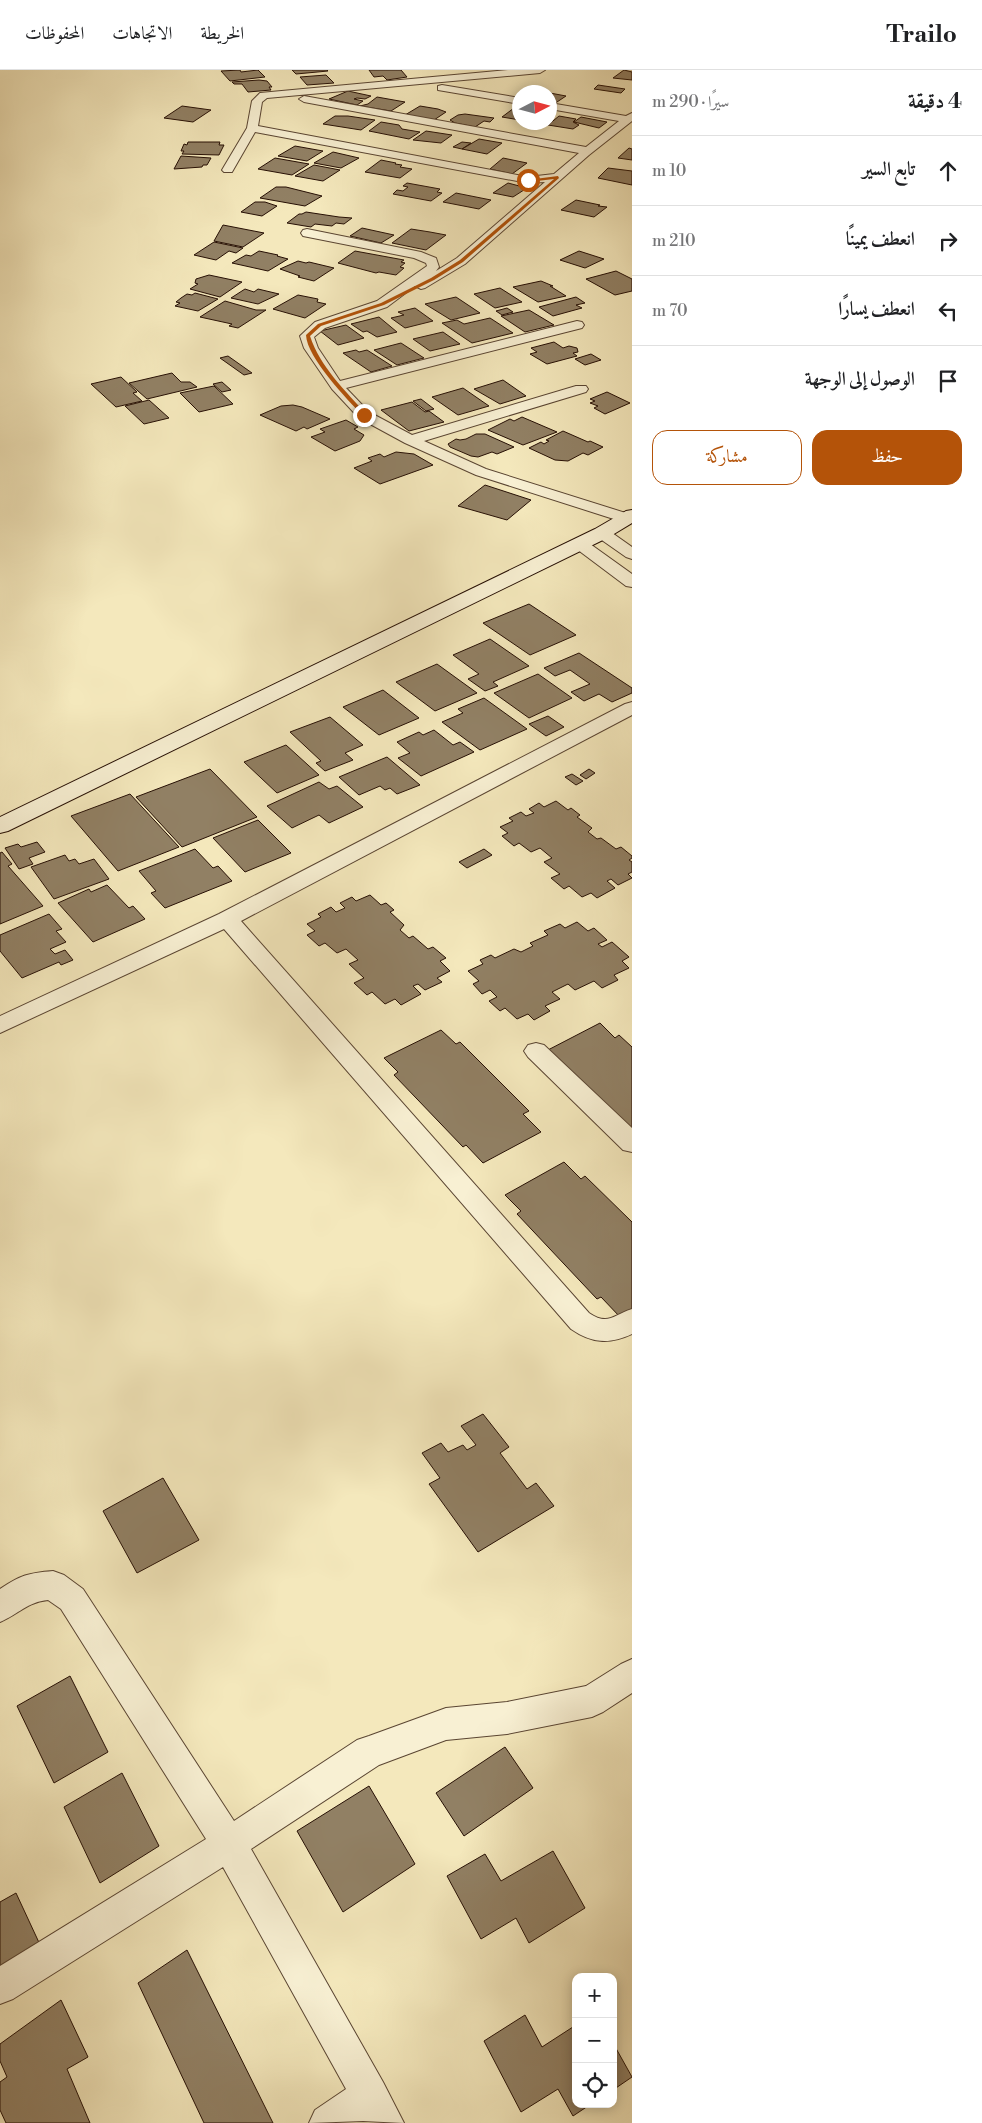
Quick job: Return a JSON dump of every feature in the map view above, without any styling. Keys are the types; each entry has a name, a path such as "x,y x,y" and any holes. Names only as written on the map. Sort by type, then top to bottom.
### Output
{"street":[{"path":"228,170 252,128 259,98 275,94 540,70"},
{"path":"409,82 512,100"},
{"path":"275,94 588,151"},
{"path":"557,107 630,118"},
{"path":"629,516 481,472 410,440 364,415 337,386 311,348 308,336 320,325 382,304 432,279 461,261 588,151 630,118"},
{"path":"252,128 528,180 558,177"},
{"path":"307,233 417,255 432,261 433,267 382,304"},
{"path":"337,386 577,325"},
{"path":"410,440 581,389"},
{"path":"0,826 580,544 629,516"},
{"path":"602,533 632,554"},
{"path":"580,544 632,582"},
{"path":"0,1025 227,919 632,708"},
{"path":"227,919 580,1321 589,1328 602,1332 615,1331 632,1320"},
{"path":"536,1052 632,1143"},
{"path":"0,1607 30,1587 53,1585 72,1599 229,1844 378,2109 328,2123"},
{"path":"0,1986 229,1844 368,1752 446,1724 507,1718 592,1701 632,1675"}],"building":[{"path":"240,70 241,72 258,70 265,77 230,81 221,71"},
{"path":"292,70 327,70 328,71 296,74"},
{"path":"369,70 401,70 407,77 387,80 383,76 374,77"},
{"path":"624,70 632,72 632,80 613,78"},
{"path":"326,75 334,83 307,85 300,77"},
{"path":"267,81 272,87 269,87 271,90 248,92 242,84 234,84 232,82"},
{"path":"598,85 625,89 621,93 594,89"},
{"path":"348,91 371,96 365,99 354,99 363,101 357,105 329,99"},
{"path":"557,94 566,96 557,102"},
{"path":"377,97 405,102 391,111 360,106 368,104"},
{"path":"182,106 211,110 193,122 164,118"},
{"path":"420,106 446,112 434,120 405,115"},
{"path":"512,110 512,119 502,117"},
{"path":"465,114 494,118 490,122 484,121 475,127 455,123 450,120 458,115"},
{"path":"335,116 375,120 361,130 323,124"},
{"path":"559,116 576,119 573,122 579,125 573,129 557,126 557,118"},
{"path":"581,117 607,122 599,128 574,122"},
{"path":"381,122 399,125 402,129 420,132 409,139 369,131"},
{"path":"426,131 452,135 441,143 413,140"},
{"path":"479,139 502,143 487,154 462,149"},
{"path":"188,142 220,142 219,145 224,145 219,155 182,154 184,151 181,151 184,144 187,145"},
{"path":"462,142 471,143 462,149 453,147"},
{"path":"295,146 323,151 307,161 278,156"},
{"path":"629,148 632,149 632,160 618,158"},
{"path":"333,152 359,158 341,168 314,163"},
{"path":"181,156 211,158 207,165 202,167 174,169"},
{"path":"275,158 309,164 292,175 258,169"},
{"path":"503,158 527,163 512,174 490,169"},
{"path":"381,160 412,169 400,178 365,172"},
{"path":"314,165 340,170 323,181 295,176"},
{"path":"608,168 632,171 632,185 598,178"},
{"path":"407,183 440,189 437,192 442,193 431,201 393,194 397,190 403,191 408,187 403,186"},
{"path":"508,183 527,188 513,197 493,193"},
{"path":"276,187 286,187 322,196 305,206 260,198"},
{"path":"456,193 491,200 479,209 443,202"},
{"path":"576,200 607,207 594,217 561,210"},
{"path":"255,202 265,202 277,206 262,216 241,212"},
{"path":"306,212 352,218 344,224 336,223 332,226 315,224 311,227 287,223 299,214"},
{"path":"223,225 264,233 243,247 214,241"},
{"path":"362,228 394,235 381,243 350,236"},
{"path":"411,229 446,235 426,250 392,243"},
{"path":"214,242 243,248 236,253 229,251 216,260 194,255"},
{"path":"259,251 288,259 268,271 232,263 246,255 251,256"},
{"path":"355,251 404,260 401,262 405,263 400,267 404,268 396,275 376,273 338,263"},
{"path":"579,251 604,259 585,268 560,260"},
{"path":"298,261 334,268 314,281 298,277 300,276 280,269"},
{"path":"616,271 632,279 632,291 615,295 586,279"},
{"path":"209,275 242,282 220,297 190,289 198,284 195,283 196,279"},
{"path":"541,281 553,286 550,286 566,296 538,302 513,287"},
{"path":"500,288 522,302 495,308 474,294"},
{"path":"245,289 254,292 258,289 279,294 258,304 231,298"},
{"path":"195,293 218,299 198,311 175,306 180,303 176,302 187,294 192,295"},
{"path":"298,295 318,299 317,302 326,304 305,318 273,309"},
{"path":"456,297 480,313 451,320 425,304"},
{"path":"576,297 585,303 576,305 582,308 553,316 539,307"},
{"path":"225,301 256,310 266,310 238,328 229,326 232,324 200,317"},
{"path":"415,308 433,321 405,328 391,318 404,315 398,312"},
{"path":"507,308 513,312 502,315 496,311"},
{"path":"529,310 554,325 525,332 501,316"},
{"path":"379,317 397,332 377,337 367,331 363,332 351,324"},
{"path":"490,318 513,333 472,343 442,323 457,320 464,324"},
{"path":"346,325 364,338 338,345 320,331"},
{"path":"443,332 460,344 430,351 413,339"},
{"path":"554,342 563,348 569,346 577,348 578,352 573,353 577,356 547,364 530,354 537,352 531,348"},
{"path":"401,343 424,358 397,365 374,350"},
{"path":"356,350 359,352 367,350 392,366 371,372 343,353"},
{"path":"591,354 601,360 585,365 575,359"},
{"path":"228,356 252,373 244,375 220,358"},
{"path":"172,373 181,382 190,382 197,387 147,399 129,383"},
{"path":"121,377 137,392 133,393 142,401 116,407 91,384"},
{"path":"503,380 526,396 500,404 474,389"},
{"path":"222,382 231,390 222,392 213,384"},
{"path":"214,386 233,404 199,412 180,393"},
{"path":"463,388 489,406 458,415 432,397"},
{"path":"607,392 630,403 605,414 594,408 598,406 590,403 595,401 590,399"},
{"path":"421,399 434,409 426,411 413,401"},
{"path":"149,400 169,418 144,424 125,406"},
{"path":"412,402 425,412 429,411 444,422 409,431 381,410"},
{"path":"293,405 330,419 307,429 304,427 296,431 260,415 281,406"},
{"path":"522,417 557,432 523,445 488,430 510,419 514,421"},
{"path":"346,420 358,427 354,429 364,435 360,441 335,451 311,437 325,432 320,429"},
{"path":"563,431 603,447 588,455 583,453 568,461 555,460 529,448 541,442 544,444 549,441 546,440"},
{"path":"476,434 485,434 514,447 497,454 492,452 478,457 450,447 448,444 456,439 466,439"},
{"path":"396,452 414,454 433,465 380,484 354,468 372,461 368,458 380,454 384,457"},
{"path":"485,485 531,500 507,520 458,506"},
{"path":"529,604 576,635 530,655 483,623"},
{"path":"490,639 529,666 493,682 498,686 485,691 468,679 479,674 453,655"},
{"path":"579,653 632,688 632,693 612,702 599,694 584,701 571,692 590,684 570,670 555,676 544,668"},
{"path":"437,664 477,693 435,711 396,682"},
{"path":"538,674 572,698 529,718 494,693"},
{"path":"383,690 419,718 379,735 343,707"},
{"path":"484,698 527,729 480,750 442,722 463,713 458,709"},
{"path":"548,716 564,727 546,736 529,724"},
{"path":"330,717 363,745 345,753 353,760 325,771 316,763 321,761 290,732"},
{"path":"434,730 453,745 460,742 474,752 421,776 398,758 410,753 397,742 419,732 423,735"},
{"path":"286,745 319,775 277,793 244,762"},
{"path":"387,757 420,785 397,794 390,788 385,790 380,786 359,795 339,777"},
{"path":"210,769 257,817 182,847 136,797"},
{"path":"589,769 595,773 586,779 580,775"},
{"path":"572,774 583,781 576,785 565,777"},
{"path":"319,782 329,789 337,786 363,807 329,823 319,815 292,828 267,806"},
{"path":"130,794 179,847 118,871 71,816"},
{"path":"556,801 568,810 571,808 580,815 577,817 592,828 588,832 597,839 601,838 616,849 621,847 632,856 629,860 632,862 632,872 628,874 632,878 618,885 611,879 607,881 615,888 597,898 591,893 582,897 569,886 564,889 551,878 560,874 544,862 552,858 540,848 531,852 519,843 514,846 502,836 508,833 500,827 513,821 509,818 521,812 526,816 534,813 529,809 539,803 544,807"},
{"path":"258,820 291,853 245,872 213,838"},
{"path":"37,842 45,852 29,858 33,864 19,869 5,848 18,844 21,847"},
{"path":"195,849 213,868 218,866 232,881 165,908 151,893 156,891 139,871"},
{"path":"484,849 492,855 467,868 459,862"},
{"path":"2,852 12,864 8,866 43,906 0,924 0,853"},
{"path":"65,855 69,861 75,859 79,864 94,859 109,879 54,899 31,867"},
{"path":"107,885 129,908 133,906 145,919 93,942 58,903 89,889 91,892"},
{"path":"370,895 381,905 386,903 394,910 390,912 404,925 400,930 409,938 413,936 428,949 433,947 446,958 440,961 450,971 437,978 442,982 425,990 418,984 413,986 421,994 401,1005 395,999 385,1004 372,992 367,995 354,983 364,978 349,964 358,960 346,949 337,953 325,943 319,946 307,935 315,931 307,924 321,917 318,914 331,907 336,912 345,908 340,903 352,897 356,901"},
{"path":"49,914 62,929 56,931 66,942 50,949 55,954 65,950 73,960 61,965 59,962 22,978 0,951 0,935"},
{"path":"577,922 588,931 594,928 607,940 598,944 602,947 612,942 629,957 622,961 629,968 614,975 618,980 602,988 594,981 575,990 568,984 552,992 560,999 545,1006 550,1011 534,1020 528,1014 517,1019 505,1008 500,1011 489,1001 497,997 490,990 482,994 473,984 479,981 468,971 483,964 480,960 491,955 495,958 514,949 521,952 533,946 530,943 548,935 544,931 560,924 565,928"},
{"path":"600,1023 615,1038 619,1035 632,1047 632,1140 546,1051"},
{"path":"441,1030 456,1044 460,1042 529,1111 523,1114 541,1132 483,1163 466,1145 463,1147 394,1075 398,1072 384,1058"},
{"path":"564,1162 581,1179 585,1176 632,1222 632,1311 621,1318 601,1297 597,1299 517,1214 521,1211 505,1195"},
{"path":"483,1414 509,1447 500,1453 527,1489 536,1483 554,1506 478,1552 429,1484 440,1478 422,1453 441,1443 448,1452 463,1445 467,1450 476,1445 461,1426"},
{"path":"163,1478 199,1540 137,1573 103,1511"},
{"path":"70,1676 108,1752 54,1783 17,1706"},
{"path":"505,1747 533,1788 464,1836 436,1793"},
{"path":"122,1773 159,1846 100,1883 64,1807"},
{"path":"369,1786 415,1864 343,1912 297,1831"},
{"path":"553,1851 585,1908 529,1943 516,1918 481,1939 447,1876 485,1854 501,1881"},
{"path":"16,1893 42,1949 0,1975 0,1902"},
{"path":"187,1950 273,2123 204,2123 138,1983"},
{"path":"61,2000 88,2057 67,2069 90,2123 6,2123 0,2110 0,2082 7,2077 0,2061 0,2044"},
{"path":"525,2015 542,2047 572,2028 572,2108 585,2108 573,2116 558,2089 521,2112 484,2041"},
{"path":"617,2050 632,2077 617,2087"}],"route":[{"path":"364,415 337,386 311,348 308,336 320,325 382,304 432,279 461,261 558,177 528,180"}]}
